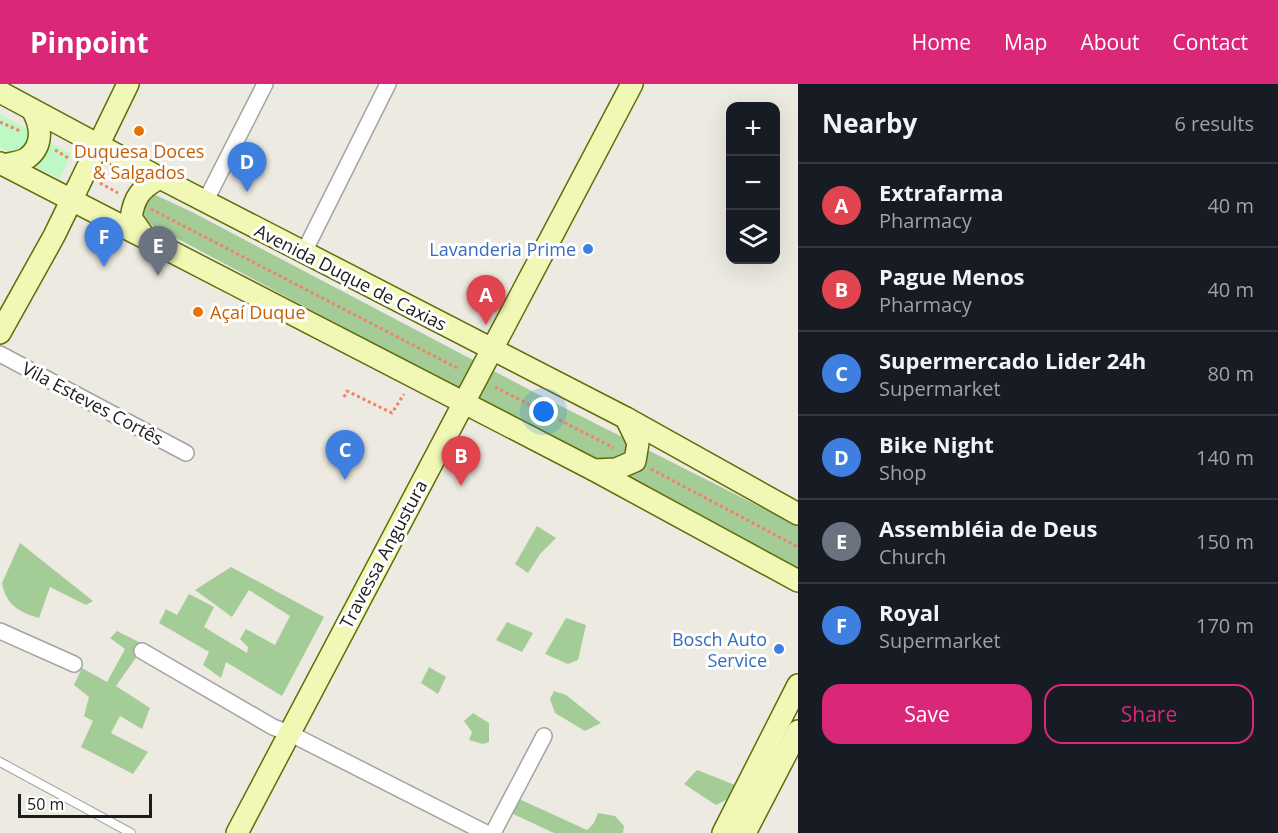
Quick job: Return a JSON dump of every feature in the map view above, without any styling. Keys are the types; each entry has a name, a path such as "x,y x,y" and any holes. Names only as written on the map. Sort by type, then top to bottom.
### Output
{"main road":[{"path":"0,333 72,199 128,84"},
{"name":"Travessa Angustura","path":"237,833 490,349 632,84"},
{"name":"Avenida Duque de Caxias","path":"0,92 160,178 627,418 798,514"},
{"path":"2,164 27,158 39,141 41,126 33,111"},
{"path":"2,164 594,470 798,581"},
{"path":"144,236 131,218 133,201 144,187 160,178"},
{"path":"594,470 616,469 635,461 638,443 627,418"},
{"path":"723,833 798,685"},
{"path":"745,833 789,758 798,731"}],"street":[{"path":"205,201 265,84"},
{"path":"304,252 388,84"},
{"name":"Vila Esteves Cortês","path":"0,354 186,453"},
{"path":"0,631 74,664"},
{"path":"142,651 273,727 486,833"},
{"path":"493,833 544,736"}],"lane":[{"path":"0,762 130,833"}],"path":[{"path":"0,122 69,159 84,175 476,377 798,547"},
{"path":"345,397 347,391 393,412 405,392"}],"green space":[{"path":"0,114 71,154 60,179 0,148"},
{"path":"151,193 192,212 543,397 798,526 798,571 141,219"},
{"path":"537,526 556,538 540,554 528,573 515,564"},
{"path":"20,543 93,601 86,605 50,587 39,618 14,606 7,597 2,583"},
{"path":"231,567 324,617 282,696 226,662 221,678 203,665 209,652 159,623 166,609 177,615 189,594 214,607 204,627 247,653 248,647 240,639 246,629 275,645 290,616 249,590 232,617 195,590"},
{"path":"566,618 586,625 578,660 568,664 545,654"},
{"path":"507,622 533,633 522,652 496,640"},
{"path":"117,631 145,645 116,686 150,708 142,729 120,716 111,733 148,752 133,774 81,747 93,721 84,716 89,697 74,685 82,668 107,682 125,649 110,638"},
{"path":"429,667 446,677 438,694 421,683"},
{"path":"554,691 566,695 601,723 585,731 555,713 550,699"},
{"path":"473,713 489,723 489,742 483,744 469,740 472,732 464,721"},
{"path":"697,770 735,785 734,796 716,805 684,784"},
{"path":"517,798 587,830 594,823 598,813 615,816 624,826 623,833 554,833 513,814"}],"place":[{"name":"Duquesa Doces & Salgados","path":"139,131"},
{"name":"Bike Night","path":"247,192"},
{"name":"Lavanderia Prime","path":"588,249"},
{"name":"Royal","path":"104,267"},
{"name":"Assembléia de Deus","path":"158,276"},
{"name":"Açaí Duque","path":"198,312"},
{"name":"Extrafarma","path":"486,325"},
{"name":"Supermercado Lider 24h","path":"345,480"},
{"name":"Pague Menos","path":"461,486"},
{"name":"Bosch Auto Service","path":"779,649"}]}
